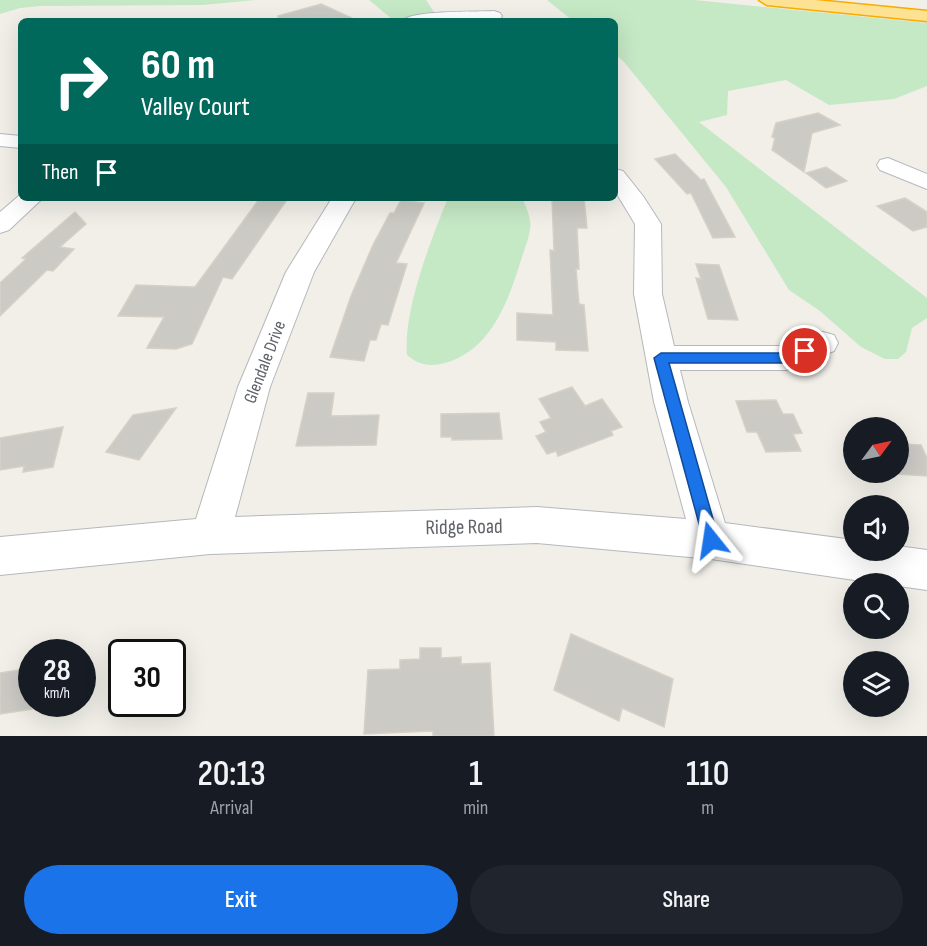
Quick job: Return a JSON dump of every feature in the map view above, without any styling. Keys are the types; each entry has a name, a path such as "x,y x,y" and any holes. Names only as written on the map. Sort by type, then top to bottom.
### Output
{"highway":[{"path":"767,0 927,16"},
{"path":"870,0 927,6"}],"street":[{"path":"436,18 494,16"},
{"path":"0,140 18,142"},
{"path":"888,165 927,182"},
{"path":"618,180 635,201 648,224 648,294 661,358 711,540"},
{"path":"0,225 28,201"},
{"name":"Glendale Drive","path":"210,536 254,387 300,272 342,201"},
{"path":"661,358 786,358 823,343"},
{"name":"Ridge Road","path":"0,556 210,536 537,525 711,540 927,570"}],"green space":[{"path":"0,0 255,0 203,5 40,6 20,8 0,14"},
{"path":"369,0 426,0 436,15 403,18 391,18"},
{"path":"547,0 694,0 927,23 927,86 894,99 829,105 786,80 728,91 727,115 699,122 927,298 927,318 912,328 906,352 898,359 885,359 861,347 820,311 789,290 726,187 618,57 618,18 569,18"},
{"path":"447,201 523,201 529,217 528,241 510,292 486,336 461,357 445,363 429,365 420,363 407,355 407,337 414,297"}],"building":[{"path":"321,4 351,18 278,18 278,16"},
{"path":"818,113 840,125 812,133 804,172 772,150 775,138 772,137 776,123"},
{"path":"675,154 701,180 704,179 735,237 713,238 691,193 687,194 655,159"},
{"path":"826,167 847,181 826,188 806,173"},
{"path":"905,198 927,212 927,227 913,231 877,206"},
{"path":"258,201 286,201 232,279 223,277 192,344 176,349 147,348 164,317 118,316 136,285 195,287"},
{"path":"400,201 424,203 396,263 407,264 388,325 381,324 376,340 370,340 364,361 330,357 351,296 373,245 390,213 394,213"},
{"path":"552,201 584,201 587,228 577,228 579,269 576,269 579,304 584,305 588,351 556,350 556,342 517,340 517,313 553,315 550,250 554,251"},
{"path":"75,212 86,224 60,247 74,249 53,271 47,270 0,316 0,283 26,259 22,258"},
{"path":"696,264 719,265 738,320 708,319 696,278 701,279"},
{"path":"572,387 585,406 602,399 622,427 611,431 613,435 558,456 556,451 547,454 536,436 546,432 540,422 551,418 539,399"},
{"path":"308,393 334,393 331,416 379,415 376,445 296,446"},
{"path":"776,400 783,414 793,414 802,433 793,434 801,451 766,452 757,432 747,432 736,401"},
{"path":"176,408 139,460 106,452 133,415"},
{"path":"499,413 502,439 452,440 452,437 441,437 441,414"},
{"path":"63,427 53,467 23,472 24,466 0,470 0,438"},
{"path":"909,444 921,445 927,458 927,476 909,475"},
{"path":"571,634 673,679 664,727 622,708 619,721 554,690"},
{"path":"420,648 441,648 441,658 461,657 461,664 490,663 494,736 433,736 433,731 364,734 368,670 400,669 400,660 420,659"},
{"path":"18,670 18,711 0,714 0,673"}],"route":[{"path":"711,540 671,402 661,358 786,358 805,351"}]}
